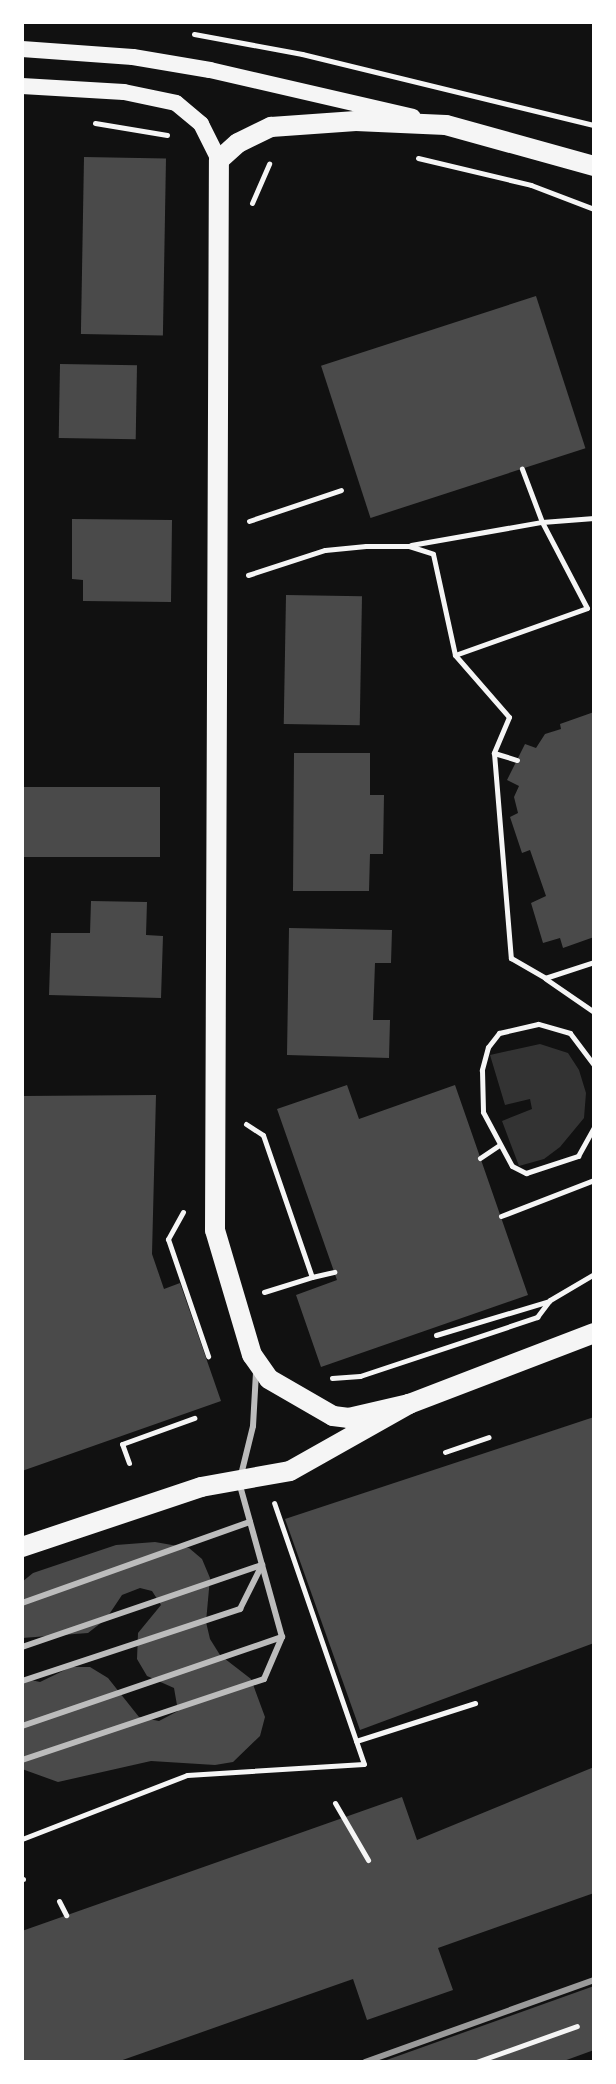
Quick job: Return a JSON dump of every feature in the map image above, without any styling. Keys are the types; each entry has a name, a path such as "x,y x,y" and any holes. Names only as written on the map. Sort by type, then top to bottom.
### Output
{"main road":[{"path":"22,49 210,70 446,125 594,166"},
{"path":"22,86 124,92 176,103 201,124 219,160 214,1217 228,1284 256,1364 285,1391 333,1416 349,1418 409,1404 594,1333"},
{"path":"219,160 259,131 293,122 446,125"},
{"path":"22,1547 201,1487 239,1482 310,1463 409,1404"}],"lane":[{"path":"22,1760 264,1679 282,1637 239,1482 253,1426 256,1364"},
{"path":"22,1603 250,1522"},
{"path":"22,1647 262,1565"},
{"path":"22,1681 240,1609 262,1565"},
{"path":"22,1726 282,1637"}],"path":[{"path":"253,44 594,125"},
{"path":"90,122 177,137"},
{"path":"401,154 531,185 594,209"},
{"path":"455,655 587,608 542,522 522,469"},
{"path":"245,523 341,490"},
{"path":"217,576 244,576 325,550 409,546 542,522 594,518"},
{"path":"409,546 433,554 455,655 509,717 494,753 511,958 594,1012"},
{"path":"494,753 517,760"},
{"path":"545,978 594,962"},
{"path":"594,1065 570,1033 538,1024 499,1033 488,1047 482,1070 483,1112 498,1146 512,1166 526,1173 578,1156 594,1127"},
{"path":"239,1119 263,1135 312,1277"},
{"path":"480,1158 498,1146"},
{"path":"501,1216 594,1180"},
{"path":"184,1210 168,1239 208,1356"},
{"path":"264,1292 334,1272"},
{"path":"436,1335 550,1300 594,1274"},
{"path":"329,1379 360,1376 537,1317 550,1300"},
{"path":"129,1463 122,1444 194,1418"},
{"path":"445,1452 489,1437"},
{"path":"22,1839 187,1775 364,1764 274,1502"},
{"path":"283,1523 296,1569"},
{"path":"356,1741 475,1703"},
{"path":"335,1803 368,1860"},
{"path":"59,1901 66,1915"},
{"path":"476,2062 577,2026"}],"shaded area":[{"path":"540,1044 568,1053 579,1070 586,1093 584,1118 560,1147 544,1159 519,1166 502,1121 532,1109 530,1099 505,1105 490,1055"}],"building":[{"path":"84,157 166,158 163,335 81,334"},
{"path":"536,296 585,448 371,518 321,366"},
{"path":"60,364 137,365 136,439 59,438"},
{"path":"72,519 172,520 171,602 83,601 83,580 72,579"},
{"path":"286,595 362,596 360,725 284,724"},
{"path":"594,712 594,937 563,948 560,938 543,943 531,903 546,896 530,850 522,853 510,817 518,813 514,797 519,786 507,780 525,744 536,748 545,734 561,729 560,724"},
{"path":"294,753 370,753 370,795 384,795 383,854 370,854 369,891 293,891"},
{"path":"22,787 160,787 160,857 22,857"},
{"path":"91,901 147,902 146,935 163,936 161,998 49,995 51,933 90,933"},
{"path":"289,928 392,930 391,963 375,963 373,1020 390,1020 389,1058 287,1055"},
{"path":"347,1085 359,1119 455,1085 528,1295 321,1367 296,1295 337,1280 277,1109"},
{"path":"156,1095 152,1254 164,1289 180,1283 221,1401 22,1471 22,1096"},
{"path":"594,1417 594,1643 360,1730 285,1519"},
{"path":"155,1542 189,1548 202,1559 210,1578 206,1622 210,1639 220,1655 251,1679 265,1717 260,1736 233,1762 215,1765 151,1761 58,1782 22,1769 22,1678 40,1682 71,1667 90,1667 108,1678 139,1717 159,1721 178,1711 174,1688 147,1676 137,1659 138,1633 161,1605 152,1591 140,1588 122,1595 106,1619 88,1633 22,1638 22,1582 33,1573 116,1545"},
{"path":"594,1767 594,1893 438,1948 453,1990 367,2020 353,1979 117,2062 22,2062 22,1931 402,1797 417,1840"},
{"path":"594,1986 594,2050 561,2062 381,2062"}],"railway":[{"path":"365,2062 594,1980"}]}
